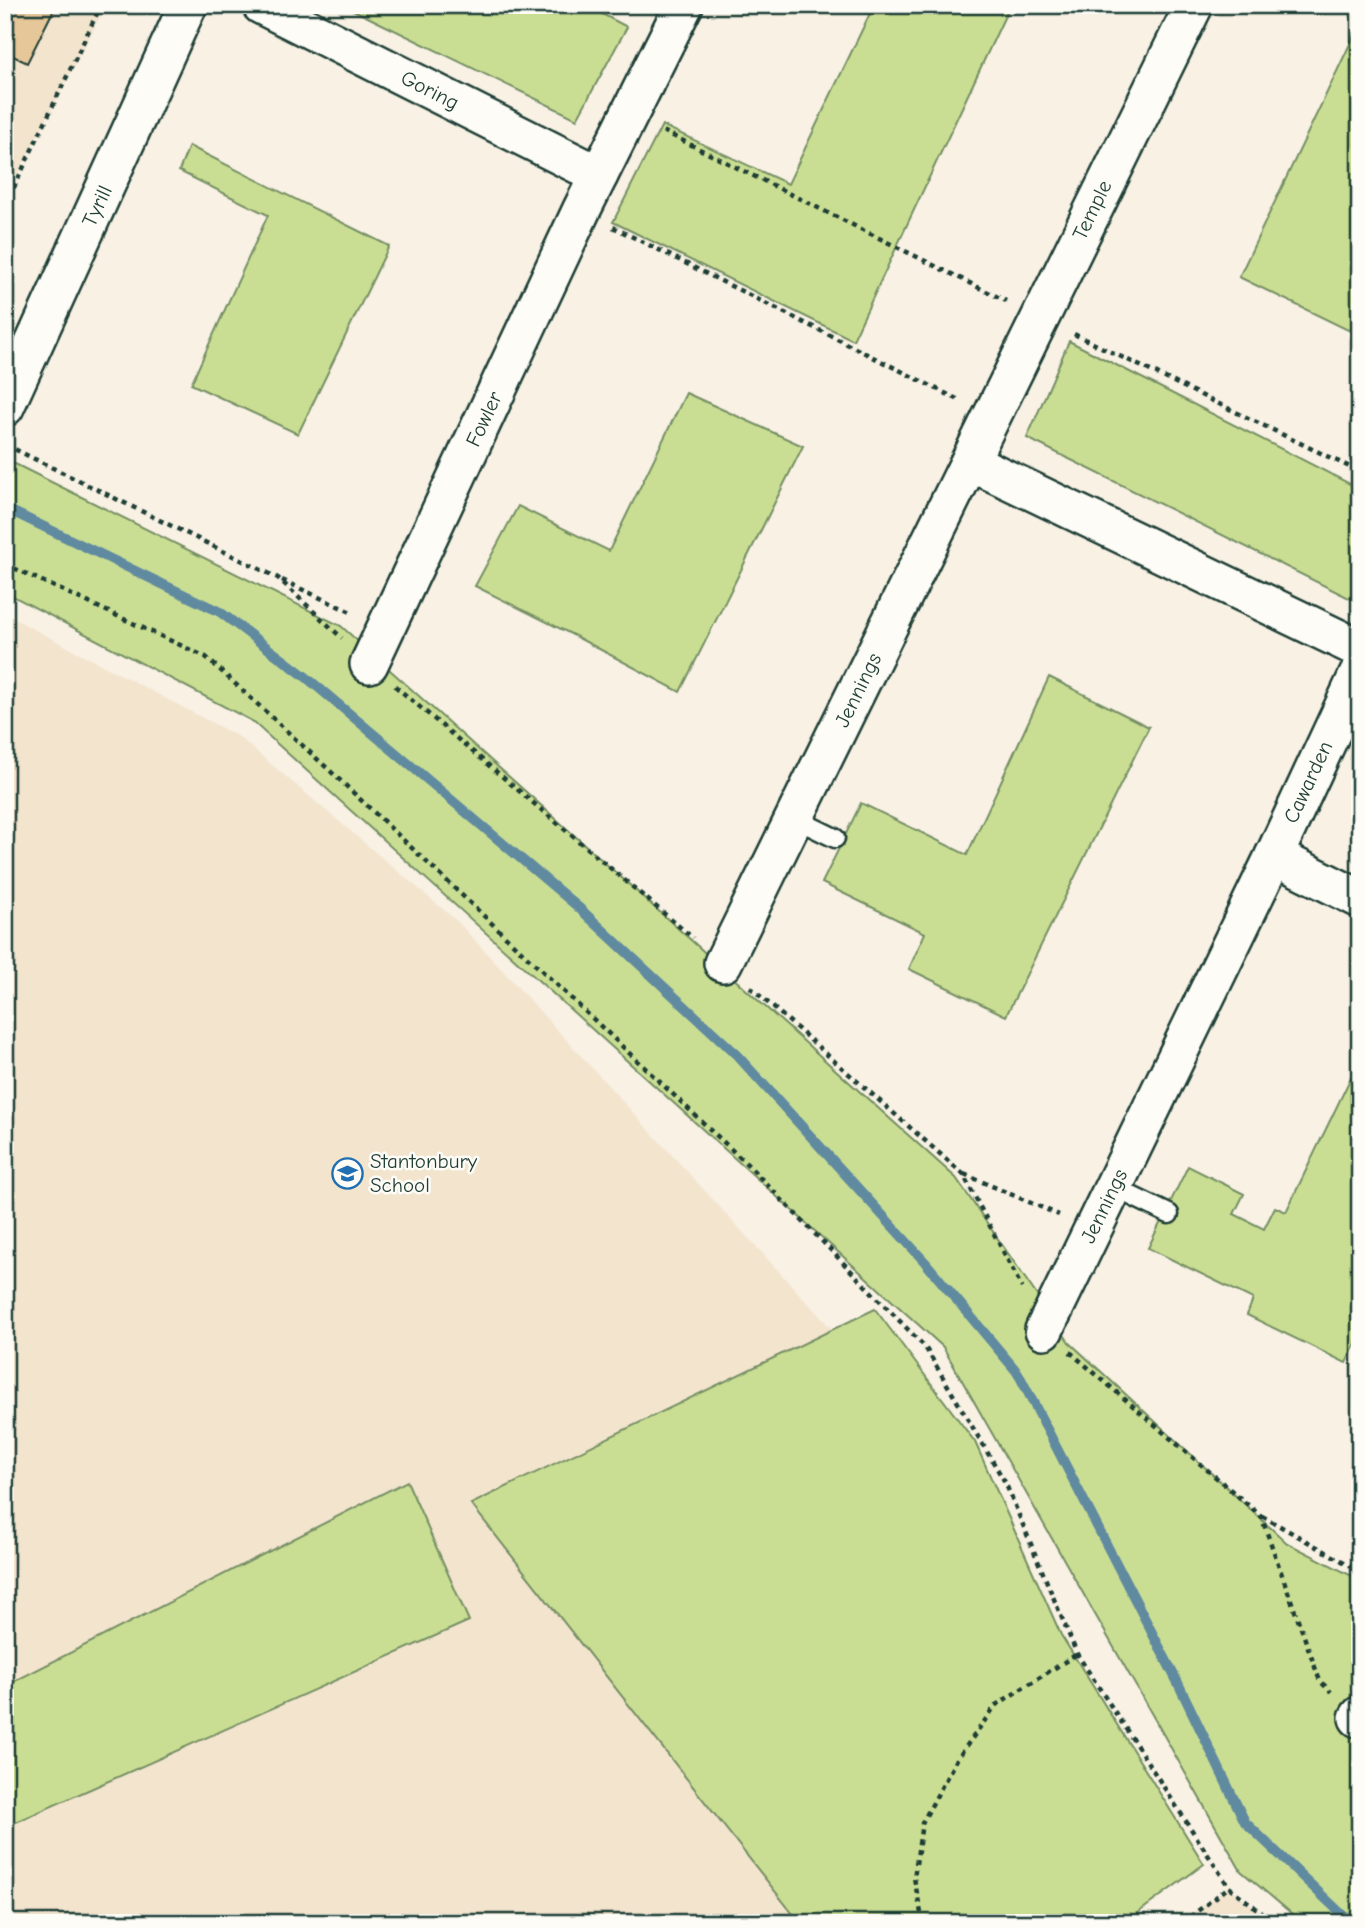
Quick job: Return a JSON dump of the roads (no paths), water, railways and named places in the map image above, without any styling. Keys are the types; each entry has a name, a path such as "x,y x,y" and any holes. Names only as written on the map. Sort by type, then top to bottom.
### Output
{"street":[{"name":"Tyrill","path":"5,407 188,5"},
{"name":"Goring","path":"261,5 599,175"},
{"path":"599,175 684,5"},
{"name":"Temple","path":"992,416 1194,5"},
{"name":"Fowler","path":"369,664 599,175"},
{"name":"Jennings","path":"723,963 992,416"},
{"path":"971,462 1360,649"},
{"name":"Cawarden","path":"1274,856 1360,671"},
{"path":"1274,856 1360,899"},
{"name":"Jennings","path":"1044,1330 1274,856"}],"lane":[{"path":"794,818 835,838"},
{"path":"1113,1187 1169,1214"}],"waterway":[{"path":"5,508 220,612 306,677 578,907 734,1052 925,1262 1018,1373 1178,1683 1245,1822 1351,1923"}],"place":[{"name":"Stantonbury School","path":"347,1173"}]}
